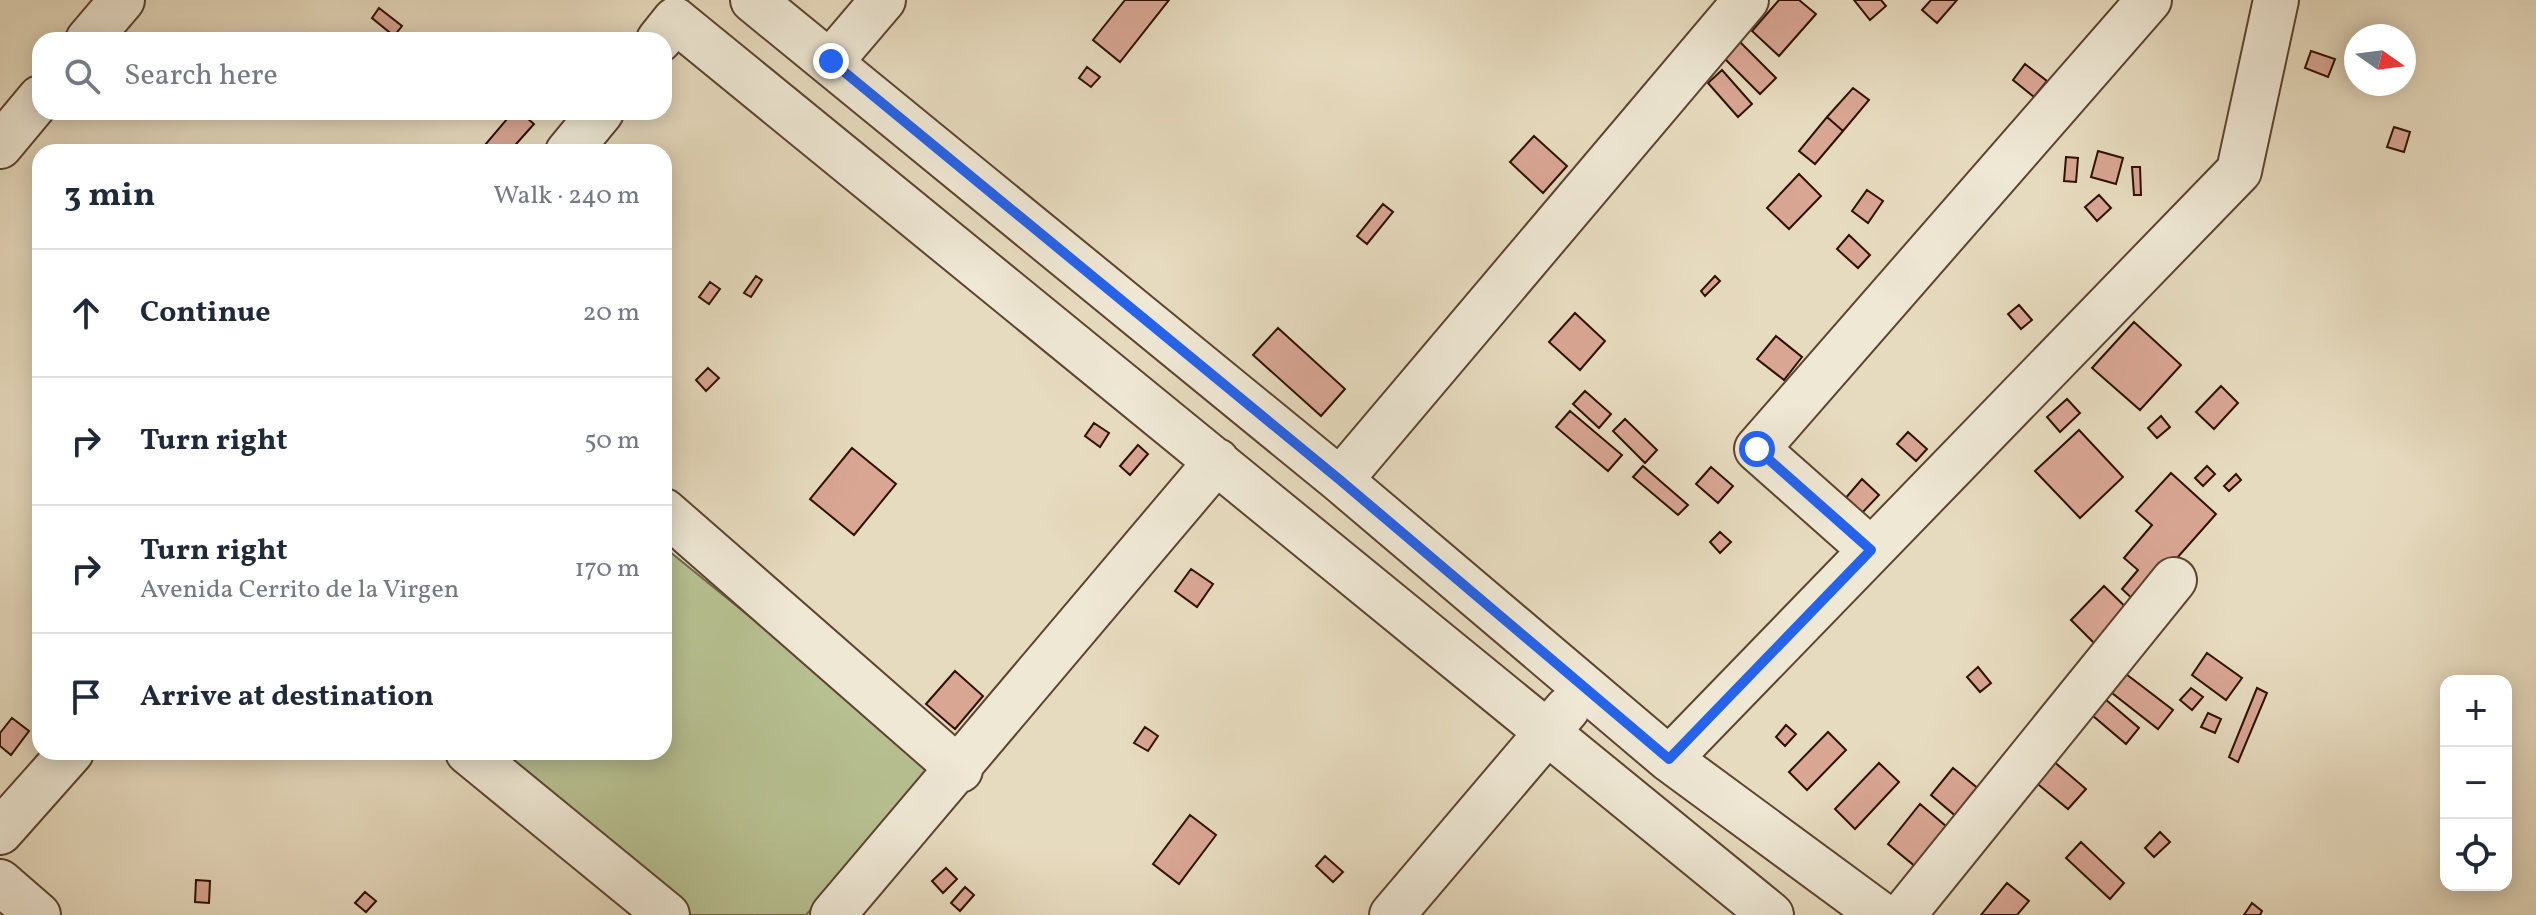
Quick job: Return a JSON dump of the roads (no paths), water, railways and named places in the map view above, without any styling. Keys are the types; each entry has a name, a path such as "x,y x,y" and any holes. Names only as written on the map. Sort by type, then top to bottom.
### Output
{"street":[{"path":"95,32 122,0"},
{"path":"753,0 1340,480 1669,759 1881,915"},
{"path":"831,61 883,0"},
{"path":"1340,480 1746,0"},
{"path":"1871,550 1757,449 2149,0"},
{"path":"1669,759 2239,171 2276,0"},
{"path":"665,32 675,20 1771,915"},
{"path":"0,146 32,108"},
{"path":"575,144 594,120"},
{"path":"833,915 960,770 1217,461"},
{"path":"672,518 960,770"},
{"path":"1903,915 2174,580"},
{"path":"1392,915 1547,730 1585,690"},
{"path":"0,832 64,760"},
{"path":"478,760 667,915"},
{"path":"0,882 38,915"}]}
